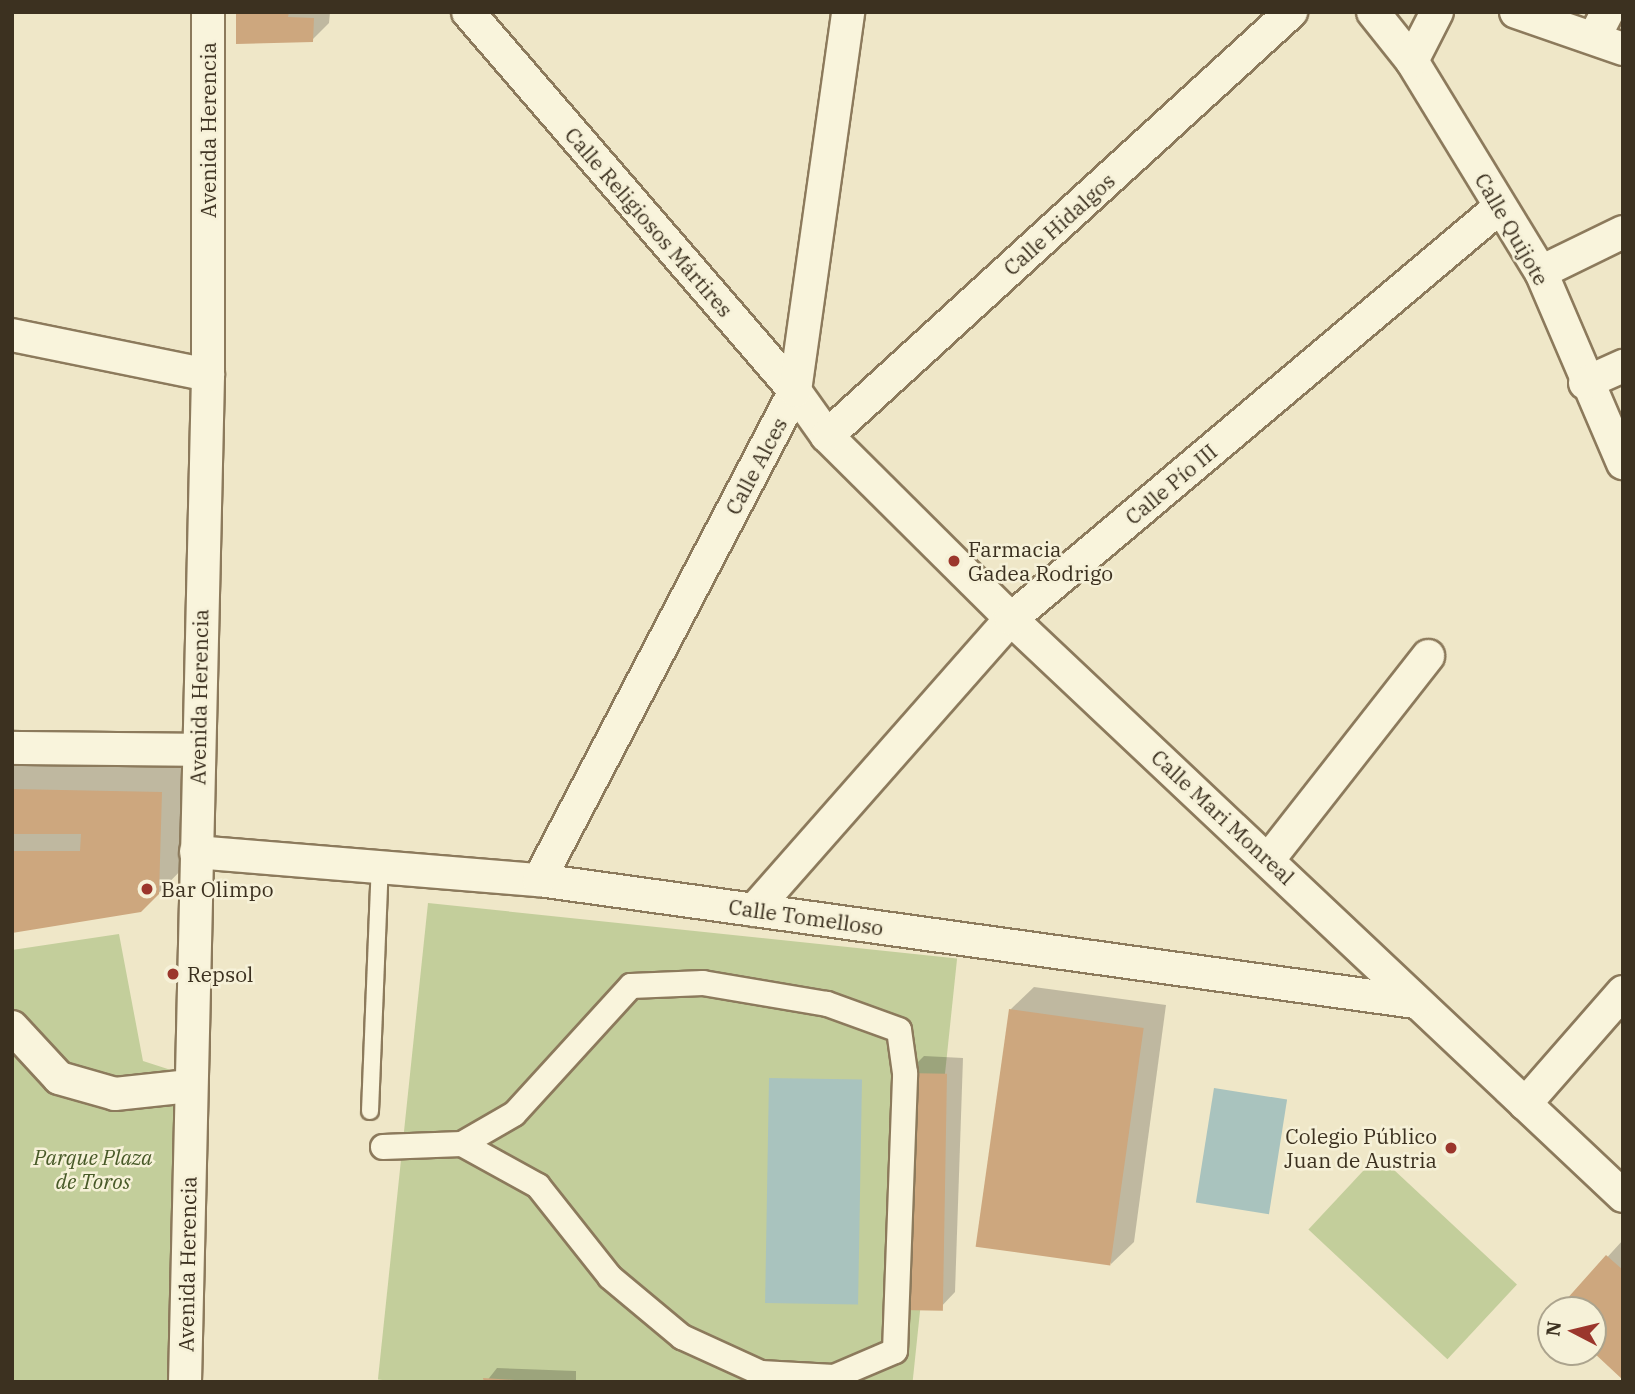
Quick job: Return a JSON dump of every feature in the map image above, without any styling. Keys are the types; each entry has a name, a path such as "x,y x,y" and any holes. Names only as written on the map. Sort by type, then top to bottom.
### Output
{"street":[{"name":"Avenida Herencia","path":"185,1382 197,750 208,374 208,12"},
{"name":"Calle Religiosos Mártires","path":"468,12 795,391 827,436"},
{"name":"Calle Alces","path":"539,880 795,391 848,12"},
{"name":"Calle Hidalgos","path":"827,436 1291,12"},
{"name":"Calle Quijote","path":"1373,12 1412,61 1541,272 1585,383 1623,463"},
{"path":"1412,61 1437,12"},
{"path":"1516,12 1608,33"},
{"name":"Calle Pío III","path":"754,910 1012,619 1500,207"},
{"path":"1541,272 1623,232"},
{"path":"12,335 208,374"},
{"path":"1585,383 1623,366"},
{"name":"Calle Mari Monreal","path":"827,436 1012,619 1623,1196"},
{"path":"1269,859 1428,656"},
{"path":"12,748 197,750"},
{"name":"Calle Tomelloso","path":"196,852 539,880 1415,1002"},
{"path":"383,1147 462,1144 514,1114 631,986 703,984 731,988 827,1004 899,1030 905,1073 895,1351 834,1377 761,1373 682,1337 610,1277 538,1186 462,1144"},
{"path":"1525,1104 1623,992"},
{"path":"12,1027 59,1078 114,1094 190,1086"}],"lane":[{"path":"370,1111 380,867"}],"green space":[{"path":"428,903 957,959 913,1382 403,1382 378,1379"},
{"name":"Parque Plaza de Toros","path":"119,934 143,1061 174,1071 169,1382 12,1382 12,950"},
{"path":"1378,1155 1517,1285 1447,1359 1308,1230"}],"water":[{"path":"769,1078 862,1080 858,1305 765,1303"},
{"path":"1214,1088 1287,1100 1269,1214 1196,1203"}],"building":[{"path":"236,12 289,12 288,17 314,18 313,42 236,44"},
{"path":"12,789 162,792 159,894 141,912 12,933 12,851 80,851 81,834 12,834"},
{"path":"1009,1009 1144,1028 1110,1266 976,1247"},
{"path":"905,1073 947,1074 943,1311 901,1310"},
{"path":"1606,1255 1623,1270 1623,1380 1607,1365 1607,1296 1569,1296"},
{"path":"483,1378 515,1380 515,1382 484,1382"}],"place":[{"name":"Farmacia Gadea Rodrigo","path":"954,561"},
{"name":"Bar Olimpo","path":"147,889"},
{"name":"Repsol","path":"173,974"},
{"name":"Colegio Público Juan de Austria","path":"1451,1148"}]}
